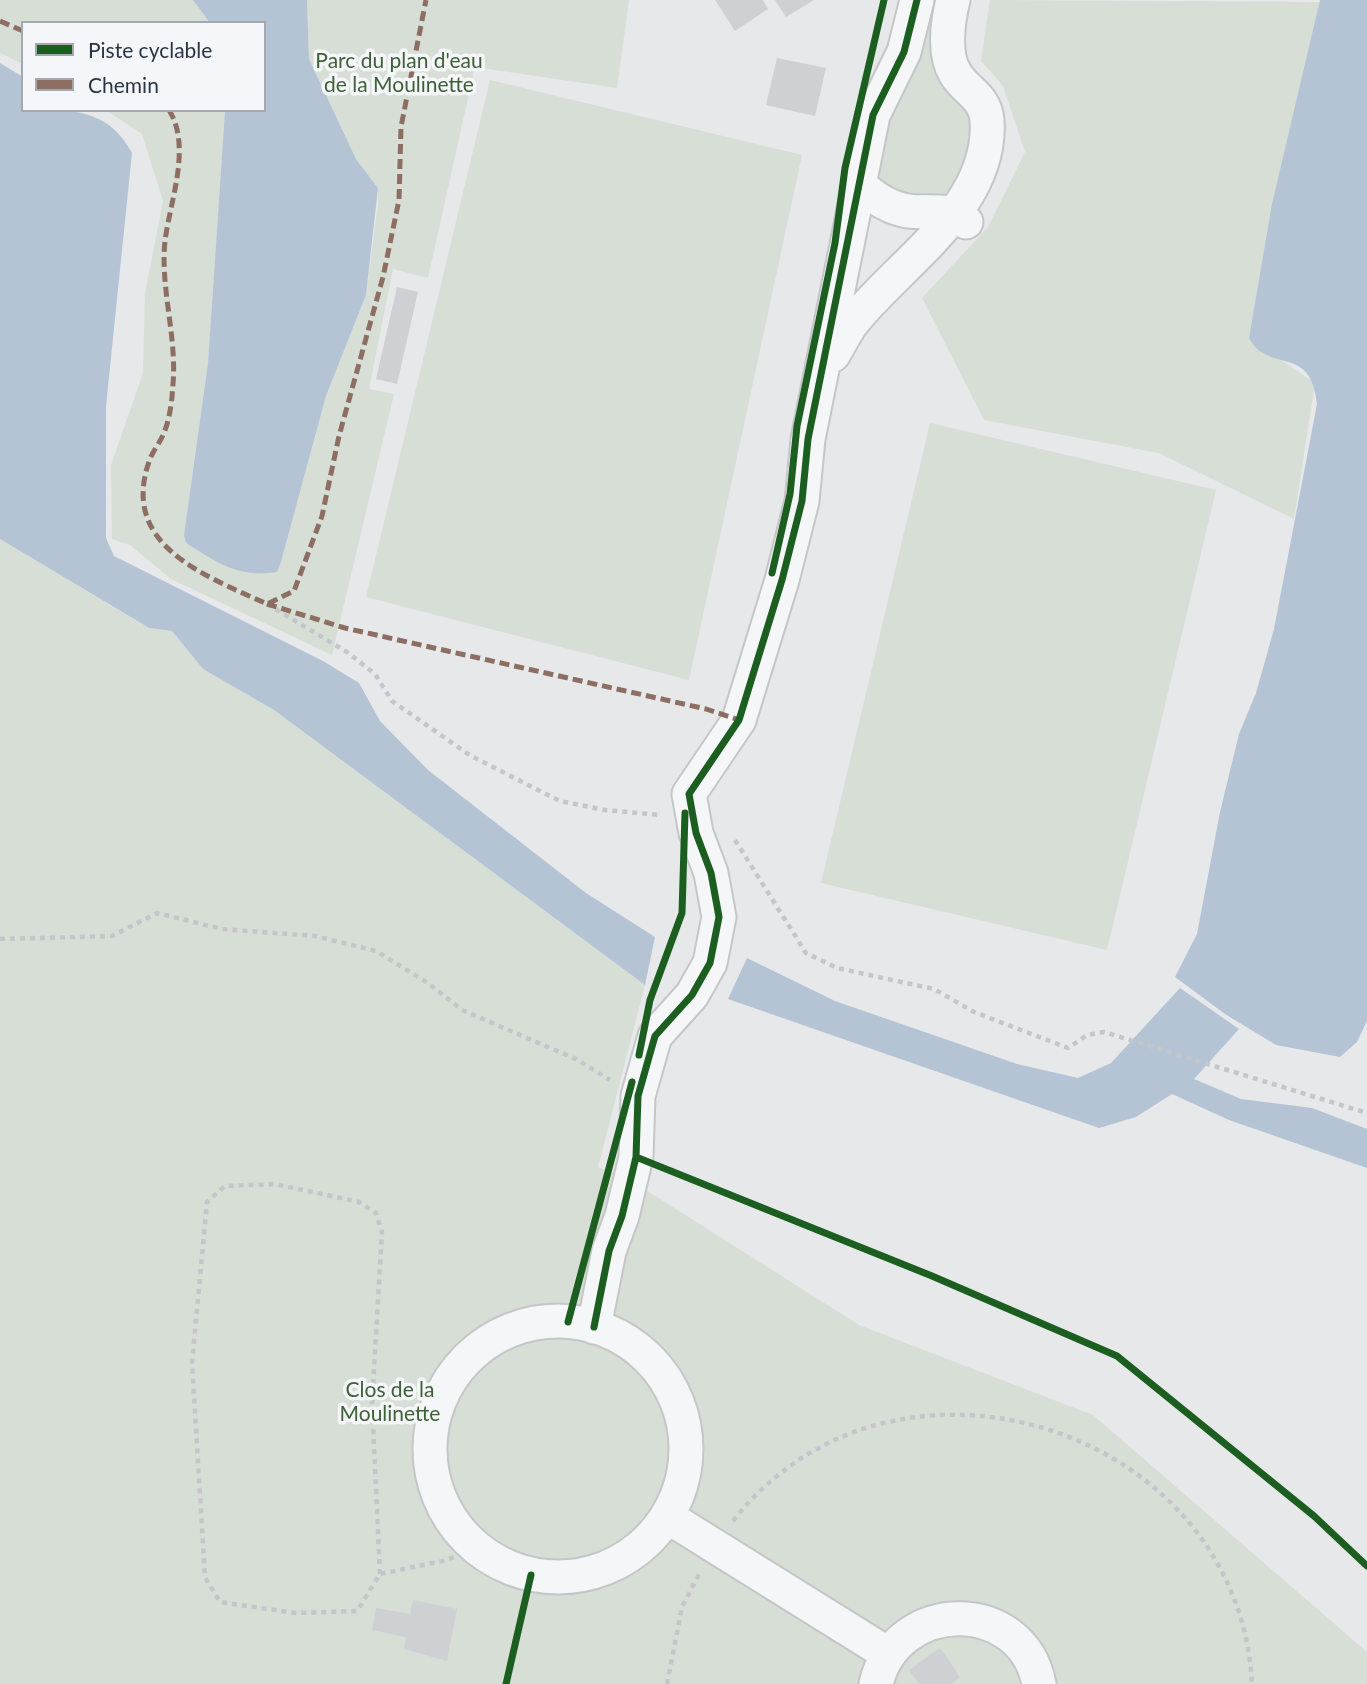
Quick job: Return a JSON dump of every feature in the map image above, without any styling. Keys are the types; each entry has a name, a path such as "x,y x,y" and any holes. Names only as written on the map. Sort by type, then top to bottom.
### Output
{"street":[{"path":"594,1327 609,1251 622,1216 636,1157 638,1096 655,1036 692,995 710,963 719,917 711,873 695,833 681,812 689,794 739,720 782,580 802,501 808,439 873,114 904,52 917,0"},
{"path":"824,369 852,324 964,220 986,139 987,118 981,100 954,72 946,28 953,0"},
{"path":"860,185 876,200 906,211 964,220"},
{"path":"539,1322 594,1327 621,1336 654,1363 677,1397 687,1437 684,1479 667,1517 642,1547 608,1568 570,1578 531,1575 502,1565 476,1549 448,1517 432,1478 430,1435 441,1395 465,1360 499,1335 539,1322"},
{"path":"667,1517 882,1669 906,1635 929,1623 954,1617 981,1620 1004,1632 1024,1649 1037,1672 1039,1684"}],"path":[{"path":"267,604 347,652 375,674 392,701 471,756 560,801 650,816 681,812 713,818 727,829 806,953 837,968 934,989 974,1012 1068,1048 1087,1035 1104,1032 1223,1066 1367,1113"},
{"path":"0,939 112,936 157,913 222,929 315,936 376,951 428,983 462,1010 576,1059 638,1096"},
{"path":"380,1574 372,1404 382,1233 376,1213 359,1202 275,1184 225,1186 207,1202 192,1363 205,1577 220,1602 295,1613 357,1611 380,1574 443,1561 476,1549"},
{"path":"667,1684 682,1607 713,1547 742,1509 778,1476 818,1449 863,1430 910,1418 958,1413 1006,1417 1053,1429 1098,1448 1139,1474 1175,1507 1204,1545 1228,1587 1244,1633 1252,1684"}],"green space":[{"path":"0,0 193,0 209,21 21,21 21,63 0,53"},
{"name":"Parc du plan d'eau de la Moulinette","path":"307,0 629,0 617,88 475,67 428,278 393,269 369,389 394,394 332,655 171,579 130,545 112,539 111,465 143,373 145,293 163,201 142,134 109,112 225,112 208,363 184,535 186,543 203,553 277,572 326,396 366,295 378,204 378,188 356,159 309,59"},
{"path":"917,0 953,0 946,28 981,100 956,213 876,200 873,115"},
{"path":"990,0 1320,2 1249,338 1315,383 1294,519 1159,453 984,420 922,298 988,227 1025,152 1003,86 981,61"},
{"path":"490,80 802,155 689,680 366,597"},
{"path":"930,423 1216,490 1107,950 821,883"},
{"name":"Clos de la Moulinette","path":"0,539 148,628 172,631 203,669 274,710 645,985 598,1167 630,1180 859,1325 1093,1415 1367,1652 1367,1684 0,1684"}],"water":[{"path":"193,0 307,0 309,59 356,159 378,188 366,295 326,396 277,572 251,573 229,567 186,543 184,535 208,363 225,112 266,112 266,21 209,21"},
{"path":"1320,0 1367,0 1367,1021 1357,1042 1340,1057 1276,1045 1225,1014 1175,977 1197,934 1220,812 1239,734 1256,693 1274,629 1317,404 1307,373 1298,366 1257,349 1249,338 1272,204"},
{"path":"0,63 21,76 21,112 85,114 111,126 132,153 106,406 106,538 114,556 323,661 359,683 380,721 428,770 586,893 655,937 645,985 274,710 203,669 172,631 149,628 0,539"},
{"path":"747,958 835,1001 1017,1064 1078,1078 1111,1063 1180,988 1239,1029 1194,1079 1241,1099 1312,1108 1367,1129 1367,1168 1229,1120 1172,1094 1136,1117 1099,1128 728,999"}],"building":[{"path":"715,0 763,0 768,9 735,31"},
{"path":"775,0 814,0 786,17"},
{"path":"777,58 826,68 815,116 766,105"},
{"path":"397,287 418,292 397,384 376,379"},
{"path":"413,1600 457,1609 447,1661 404,1649 406,1637 372,1630 376,1608 410,1614"},
{"path":"940,1648 960,1677 951,1684 919,1684 909,1670"}],"marked path":[{"path":"170,112 179,140 178,174 164,259 173,348 173,384 167,423 150,459 143,489 146,514 156,535 173,553 194,568 267,604 294,591 322,516 339,436 383,277 399,200 401,127 426,0"},
{"path":"0,21 21,30"},
{"path":"267,604 345,628 706,709 739,720"}],"cycle path":[{"path":"772,573 790,494 797,426 835,243 845,168 884,0"},
{"path":"594,1327 609,1251 622,1216 636,1157 638,1096 655,1036 692,995 710,963 719,917 711,873 696,833 689,794 739,720 782,580 802,501 808,439 873,115 904,52 917,0"},
{"path":"639,1055 650,1000 682,913 685,813"},
{"path":"568,1322 632,1082"},
{"path":"636,1157 932,1276 1117,1356 1314,1516 1367,1566"},
{"path":"506,1684 531,1575"}]}
